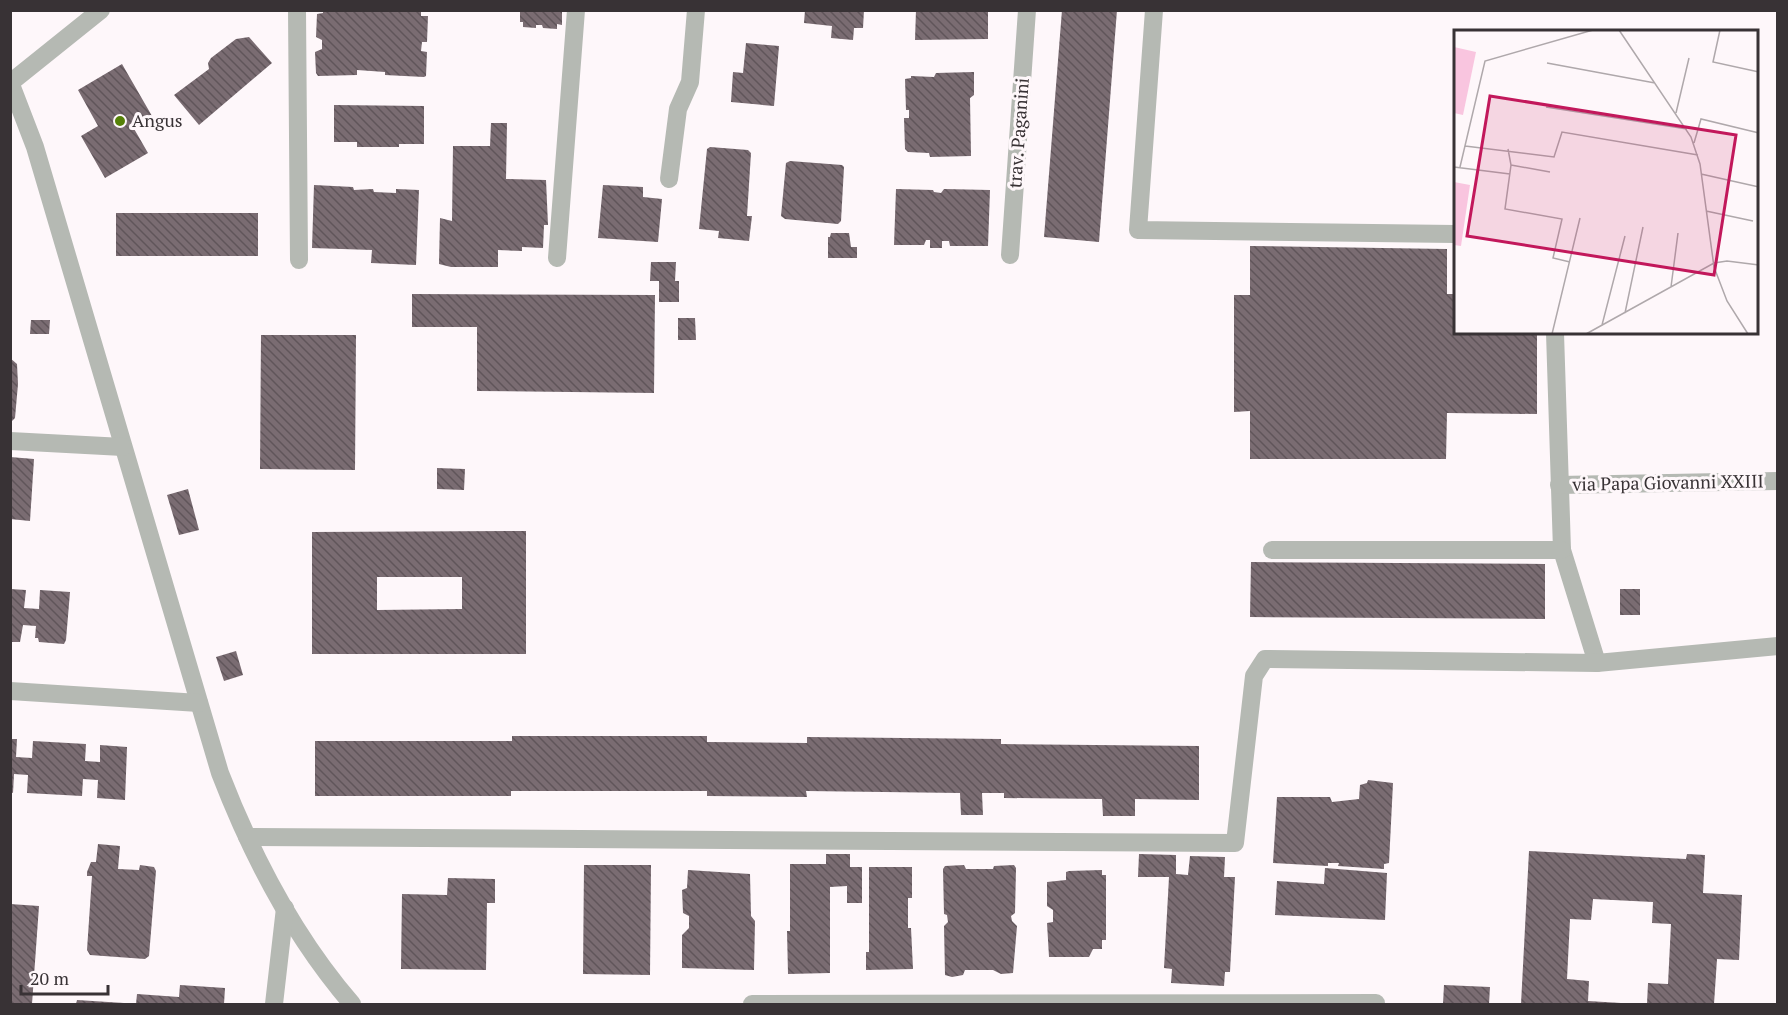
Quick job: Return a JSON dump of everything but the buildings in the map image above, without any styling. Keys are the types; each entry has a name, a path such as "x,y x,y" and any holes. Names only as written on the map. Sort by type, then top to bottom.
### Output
{"street":[{"path":"101,10 11,83 35,147 220,773 237,819 263,870 312,954 352,1005"},
{"path":"297,10 299,260"},
{"path":"557,258 576,10"},
{"path":"669,179 678,108 690,82 696,10"},
{"name":"trav. Paganini","path":"1011,255 1027,10"},
{"path":"1154,10 1138,230 1454,234"},
{"path":"1555,334 1562,550 1597,663"},
{"path":"10,441 123,447"},
{"name":"via Papa Giovanni XXIII","path":"1559,485 1778,481"},
{"path":"1272,549 1562,550"},
{"path":"247,837 1236,843 1254,676 1265,659 1597,663 1778,646"},
{"path":"10,691 200,703"},
{"path":"274,1005 285,908"},
{"path":"752,1005 1376,1003"}],"place":[{"name":"Angus","path":"120,121"}]}
